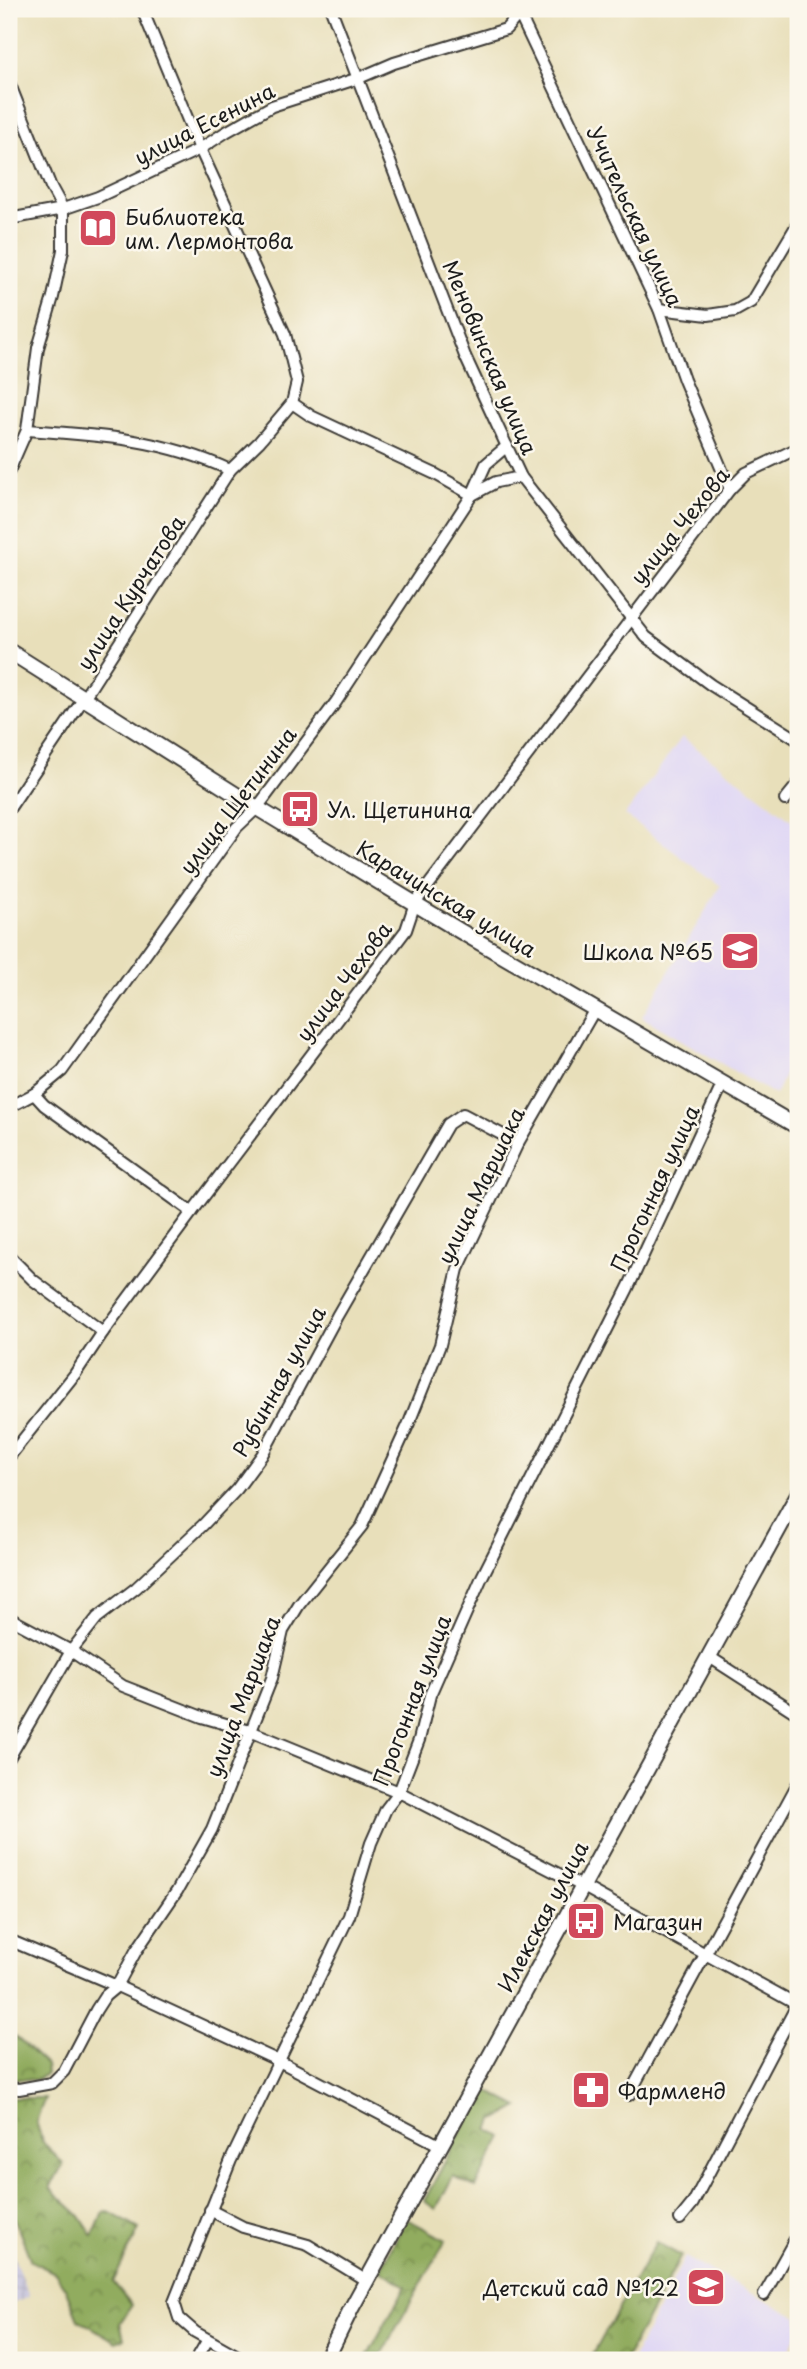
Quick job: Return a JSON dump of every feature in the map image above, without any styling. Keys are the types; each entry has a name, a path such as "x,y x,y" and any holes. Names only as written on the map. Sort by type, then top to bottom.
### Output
{"street":[{"path":"142,9 201,149 285,334 297,383 292,403 311,416 435,474 472,495 496,482 521,477"},
{"name":"Меновинская улица","path":"331,9 465,356 521,477 646,637 700,677 798,740"},
{"name":"улица Есенина","path":"9,219 63,209 98,197 201,149 272,106 359,78 394,63 506,29 518,11 531,9"},
{"name":"Учительская улица","path":"518,11 659,309 684,380 730,489"},
{"path":"9,82 51,187 63,209 62,250 53,297 38,348 27,430 12,457 9,471"},
{"path":"659,309 708,315 735,311 751,302 798,223"},
{"name":"улица Курчатова","path":"9,809 84,698 230,470 259,442 292,403"},
{"path":"27,430 137,439 206,459 230,470"},
{"name":"улица Щетинина","path":"9,1107 34,1094 62,1070 237,827 257,808 336,702 472,495 486,464 507,446"},
{"name":"улица Чехова","path":"10,1451 75,1374 192,1212 406,930 415,903 730,489 746,473 798,448"},
{"name":"Карачинская улица","path":"9,651 257,808 798,1127"},
{"path":"785,800 798,784"},
{"name":"улица Маршака","path":"9,2088 19,2089 52,2083 64,2071 105,1996 117,1986 135,1951 177,1892 212,1829 272,1678 283,1631 306,1596 368,1515 440,1345 458,1269 518,1143 595,1009"},
{"name":"Прогонная улица","path":"207,2341 179,2318 174,2302 210,2210 231,2160 349,1916 371,1843 386,1809 399,1792 419,1740 430,1695 482,1577 628,1288 723,1083"},
{"path":"34,1094 44,1105 192,1212"},
{"name":"Рубинная улица","path":"9,1758 71,1651 97,1618 136,1588 203,1525 237,1489 262,1455 337,1316 448,1124 463,1114 518,1143"},
{"path":"9,1256 33,1280 103,1332"},
{"name":"Илекская улица","path":"326,2360 798,1494"},
{"path":"9,1618 71,1651 123,1686 202,1717 250,1731 399,1792 582,1886 798,2004 692,2203 680,2219"},
{"path":"708,1656 798,1714"},
{"path":"629,2095 798,1783"},
{"path":"9,1940 117,1986 279,2061 441,2146"},
{"path":"210,2210 243,2227 308,2245 367,2281"},
{"path":"764,2295 798,2234"},
{"path":"197,2360 207,2341 244,2360"}],"shaded area":[{"name":"Школа №65","path":"682,737 798,825 798,1045 775,1095 642,1017 720,886 625,815"},
{"path":"9,2245 29,2297 9,2305"},
{"name":"Детский сад №122","path":"685,2257 798,2317 798,2332 784,2360 632,2360"}],"green space":[{"path":"15,2036 46,2065 47,2074 35,2080 9,2078 9,2039"},
{"path":"484,2089 519,2107 493,2121 489,2130 502,2137 475,2187 453,2176 436,2209 424,2201"},
{"path":"9,2098 45,2098 36,2121 42,2141 63,2164 50,2188 79,2215 93,2236 103,2213 109,2212 139,2229 113,2282 132,2305 120,2323 124,2339 116,2342 78,2319 65,2288 55,2273 31,2261 9,2205"},
{"path":"407,2219 446,2240 378,2360 366,2358 406,2286 380,2270"},
{"path":"656,2242 681,2256 625,2360 590,2360"}],"place":[{"name":"Библиотека им. Лермонтова","path":"98,228"},
{"name":"Ул. Щетинина","path":"300,809"},
{"name":"Школа №65","path":"740,951"},
{"name":"Магазин","path":"586,1921"},
{"name":"Фармленд","path":"591,2090"},
{"name":"Детский сад №122","path":"706,2287"}]}
